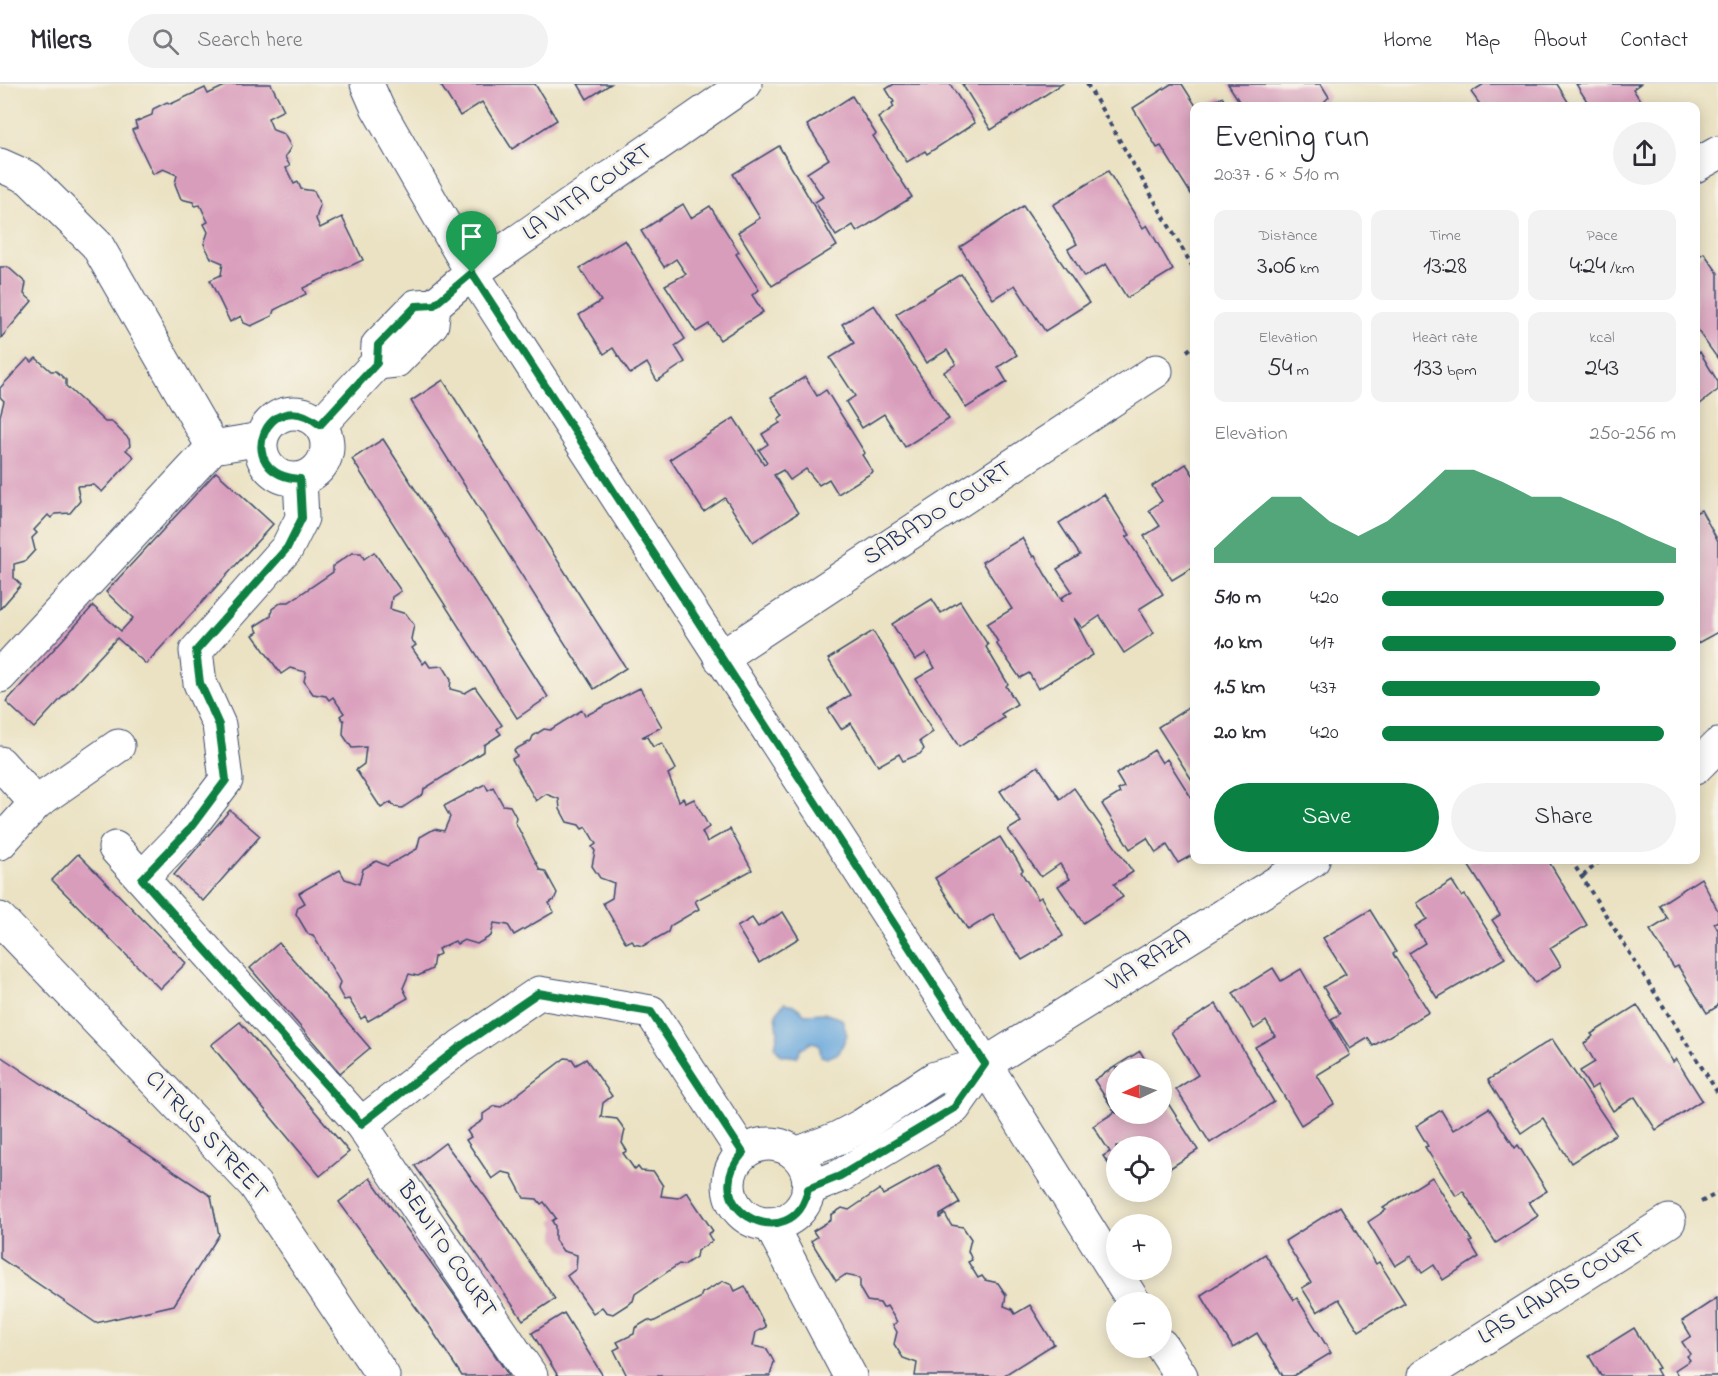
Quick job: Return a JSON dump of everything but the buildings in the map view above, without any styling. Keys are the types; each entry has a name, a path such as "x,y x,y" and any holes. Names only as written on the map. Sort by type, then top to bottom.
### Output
{"street":[{"path":"367,84 377,107 472,273 985,1064 1128,1292"},
{"name":"LA VITA COURT","path":"320,425 377,363 396,361 404,354 432,324 434,305 472,273 745,84"},
{"path":"1700,163 1718,153"},
{"path":"0,165 29,178 97,245 213,447"},
{"name":"SABADO COURT","path":"720,658 1156,370"},
{"path":"294,412 309,415 320,425 327,440 326,458 315,472 300,479 284,478 270,469 262,455 261,438 267,425 279,416 294,412"},
{"path":"0,675 213,447 261,438"},
{"path":"142,879 188,831 226,780 219,725 200,683 196,651 287,548 302,518 300,479"},
{"path":"1700,763 1718,745"},
{"path":"0,843 36,803 118,746"},
{"path":"0,764 36,803"},
{"name":"BENITO COURT","path":"115,848 361,1124 531,1376"},
{"name":"VIA RAZA","path":"795,1154 838,1138 861,1126 935,1078 985,1064 1307,864"},
{"name":"CITRUS STREET","path":"0,920 255,1185 382,1376"},
{"path":"361,1124 461,1046 538,993 651,1012 743,1153"},
{"name":"VIA RAZA","path":"808,1189 840,1176 954,1108 985,1064"},
{"path":"767,1143 781,1145 795,1154 808,1173 808,1189 800,1210 789,1220 770,1224 750,1220 733,1201 730,1175 735,1163 743,1153 754,1146 767,1143"},
{"name":"LAS LANAS COURT","path":"1424,1376 1669,1221"},
{"path":"770,1224 850,1376"},
{"path":"1169,1358 1181,1376"}],"path":[{"path":"1087,84 1190,262"},
{"path":"1575,864 1718,1093"},
{"path":"1583,876 1596,864"}],"water":[{"path":"784,1003 794,1005 805,1014 824,1013 842,1019 847,1035 839,1053 827,1058 821,1056 819,1044 812,1042 801,1049 797,1057 781,1055 775,1047 778,1032 776,1014"}],"route":[{"path":"472,273 985,1064 954,1108 840,1176 808,1189 807,1199 800,1210 789,1220 776,1224 763,1224 750,1220 740,1212 729,1188 730,1175 735,1163 743,1153 651,1012 538,993 461,1046 361,1124 142,879 188,831 226,780 219,725 200,683 196,651 287,548 302,518 300,479 284,478 270,469 262,455 261,438 267,425 279,416 294,412 309,415 320,425 377,363 378,345 416,306 434,305 472,273"}]}
